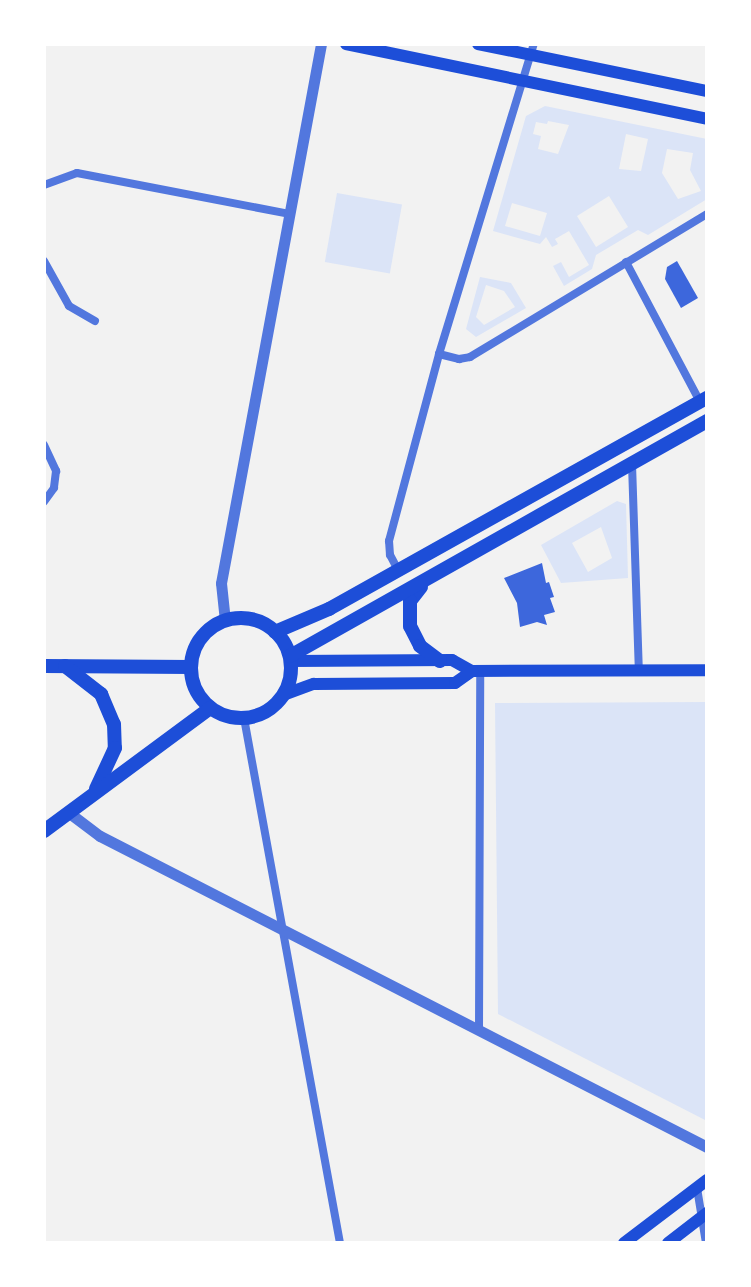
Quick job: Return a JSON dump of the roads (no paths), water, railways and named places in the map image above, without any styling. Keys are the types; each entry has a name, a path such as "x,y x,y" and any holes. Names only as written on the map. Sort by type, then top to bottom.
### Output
{"main road":[{"path":"346,44 707,119"},
{"path":"478,44 533,49 707,91"},
{"path":"275,632 301,623 704,400"},
{"path":"290,659 707,421"},
{"path":"430,579 413,596 409,619 420,646 440,661"},
{"path":"255,620 275,632 290,659 291,677 283,695 268,710 244,718 227,717 210,708 195,689 191,667 201,638 225,621 255,620"},
{"path":"290,659 452,660 476,671 707,670"},
{"path":"44,666 191,667"},
{"path":"65,666 101,694 114,724 115,748 94,793"},
{"path":"283,695 314,684 455,683 476,671"},
{"path":"44,831 210,708"},
{"path":"624,1243 702,1184"},
{"path":"668,1243 704,1215"}],"street":[{"path":"225,621 221,583 321,44"},
{"path":"398,570 389,541 439,354 533,49"},
{"path":"44,185 64,174 77,173 289,214"},
{"path":"439,354 459,359 470,357 707,214"},
{"path":"44,261 69,306 95,321"},
{"path":"626,262 704,400"},
{"path":"44,445 56,471 54,488 44,502"},
{"path":"632,464 639,670"},
{"path":"476,671 479,1031"},
{"path":"244,718 340,1243"},
{"path":"68,812 100,836 707,1147"},
{"path":"702,1184 706,1243"}]}
